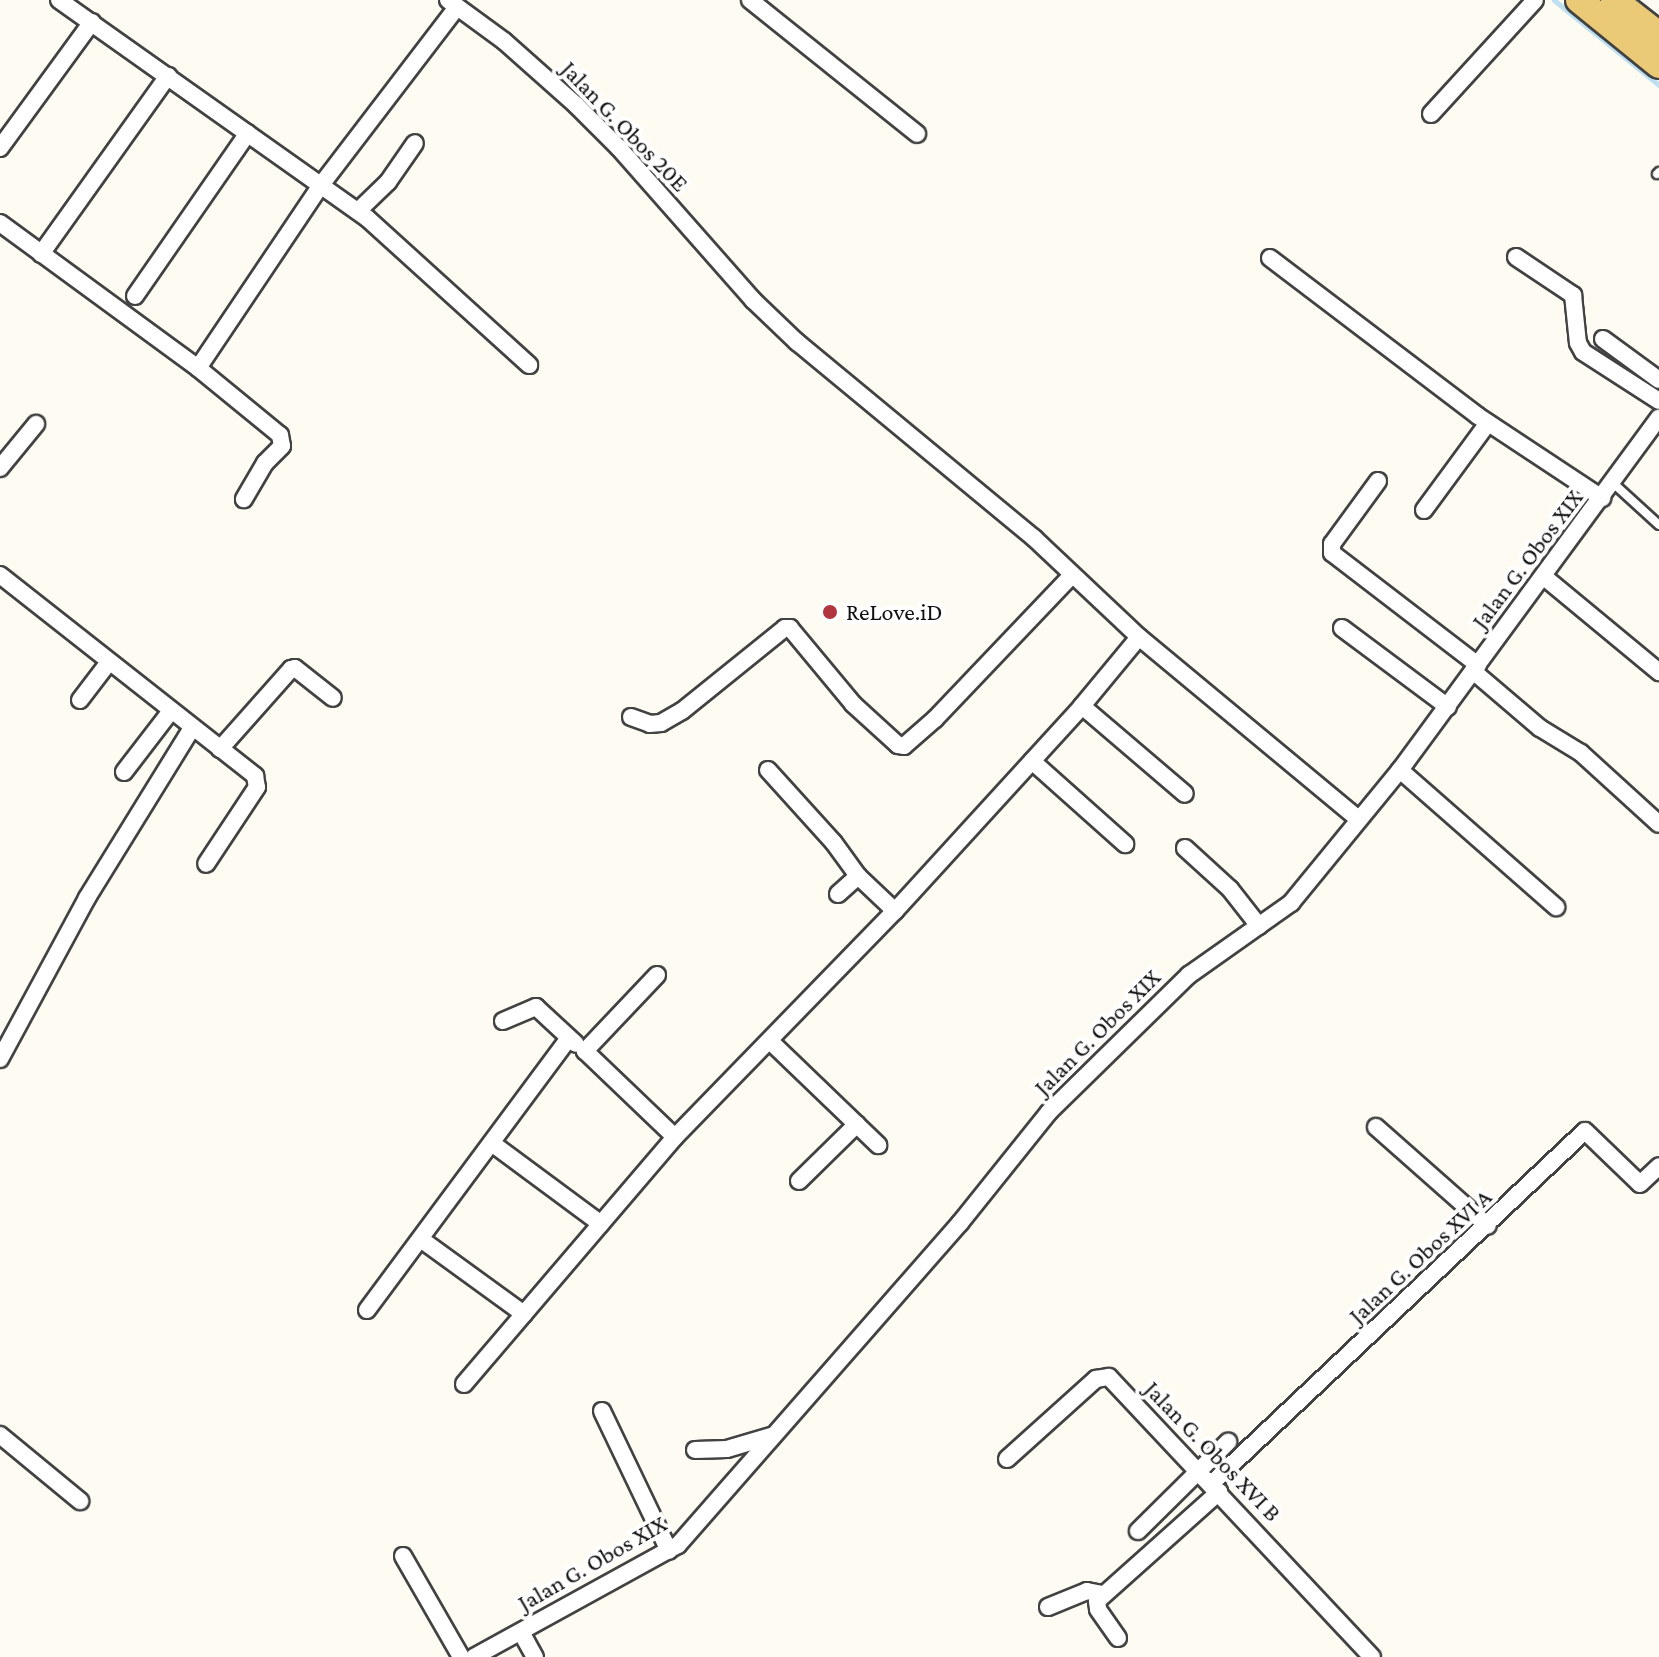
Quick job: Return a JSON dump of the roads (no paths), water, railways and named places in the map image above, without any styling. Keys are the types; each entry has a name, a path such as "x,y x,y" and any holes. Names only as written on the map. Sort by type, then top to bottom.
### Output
{"main road":[{"path":"1579,0 1659,65"},
{"path":"1622,2 1659,35"}],"street":[{"path":"59,0 358,211 529,365"},
{"path":"750,0 917,134"},
{"path":"1431,114 1535,0"},
{"path":"198,368 321,185 453,3"},
{"name":"Jalan G. Obos 20E","path":"453,3 504,41 576,105 619,148 753,300 842,381 1034,538 1139,637 1357,818"},
{"path":"0,148 92,22"},
{"path":"41,254 168,76"},
{"path":"135,296 248,133"},
{"path":"358,211 388,182 415,143"},
{"path":"0,223 198,368 282,437 282,446 265,463 244,499"},
{"path":"1516,257 1573,295 1578,343 1583,352 1659,401"},
{"path":"1270,258 1488,423 1602,498"},
{"path":"1603,339 1659,380"},
{"name":"Jalan G. Obos XIX","path":"474,1657 669,1551 685,1538 960,1223 1075,1085 1189,975 1291,903 1448,707 1659,418"},
{"path":"1424,510 1488,423"},
{"path":"0,468 36,424"},
{"path":"1378,481 1332,544 1332,553 1476,668 1540,728 1581,753 1659,824"},
{"path":"0,575 255,776 258,783 206,864"},
{"path":"631,717 650,724 661,723 682,711 785,628 790,628 853,704 898,745 904,746 935,719 1071,576"},
{"path":"1543,576 1659,672"},
{"path":"1342,628 1448,707"},
{"path":"464,1384 675,1137 771,1042 895,911 1082,706 1139,637"},
{"path":"80,700 109,662"},
{"path":"220,749 291,669 295,668 333,698"},
{"path":"1082,706 1185,794"},
{"path":"124,772 171,711"},
{"path":"0,1059 87,898 156,781 192,728"},
{"path":"1032,761 1125,844"},
{"path":"768,770 834,843 858,876 895,911"},
{"path":"1400,770 1556,907"},
{"path":"1185,848 1230,889 1259,926"},
{"path":"838,894 858,876"},
{"path":"585,1051 657,975"},
{"path":"503,1021 536,1007 675,1137"},
{"path":"367,1310 422,1240 569,1038"},
{"path":"771,1042 878,1145"},
{"path":"799,1181 857,1124"},
{"path":"1376,1127 1488,1226"},
{"name":"Jalan G. Obos XVI A","path":"1103,1594 1585,1131 1640,1184 1659,1166"},
{"path":"493,1144 601,1224"},
{"path":"422,1240 524,1314"},
{"name":"Jalan G. Obos XVI B","path":"1007,1459 1102,1376 1109,1377 1372,1657"},
{"path":"602,1411 669,1551"},
{"path":"0,1435 80,1501"},
{"path":"695,1450 727,1449 772,1436"},
{"path":"1138,1531 1228,1442"},
{"path":"403,1556 461,1657"},
{"path":"1048,1607 1087,1591 1103,1594 1097,1601 1098,1609 1118,1638"},
{"name":"Jalan G. Obos XIX","path":"521,1632 535,1657"}],"lane":[{"path":"1613,483 1659,525"}],"waterway":[{"path":"1554,0 1659,85"},
{"path":"1641,4 1653,14"}],"place":[{"name":"ReLove.iD","path":"830,612"}]}
